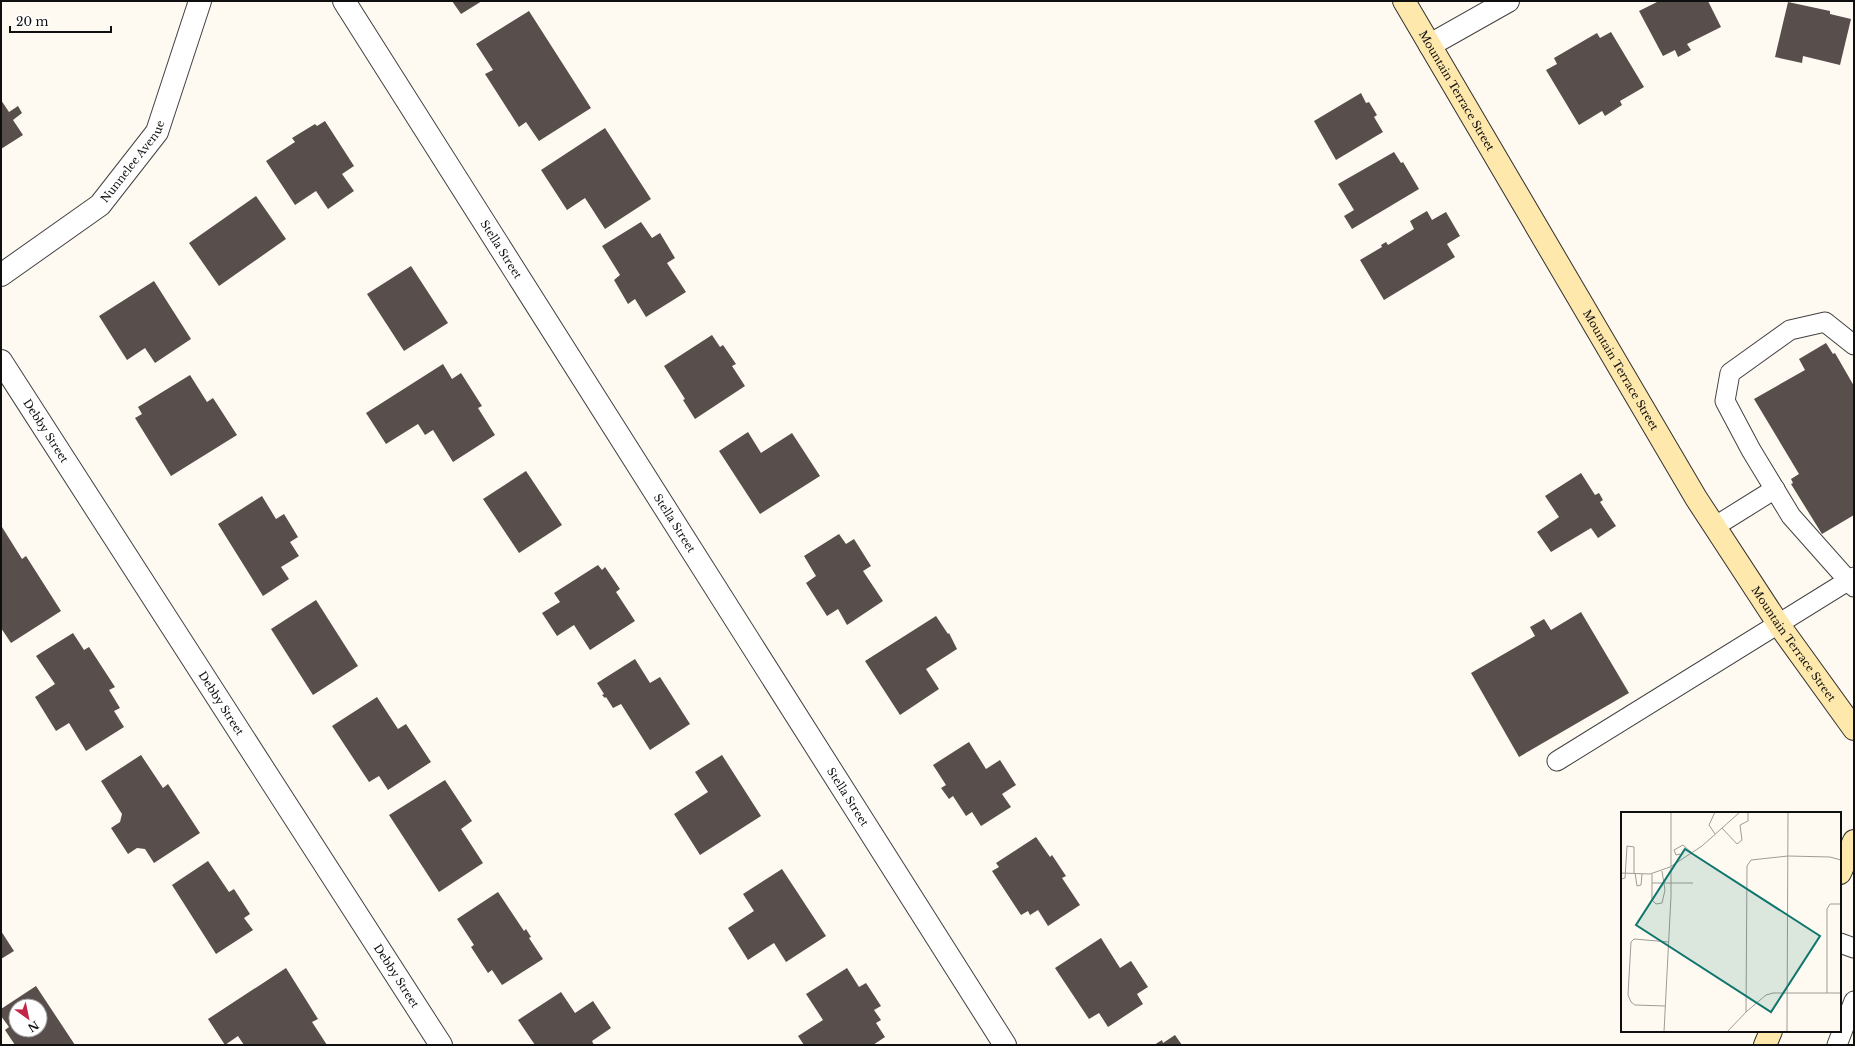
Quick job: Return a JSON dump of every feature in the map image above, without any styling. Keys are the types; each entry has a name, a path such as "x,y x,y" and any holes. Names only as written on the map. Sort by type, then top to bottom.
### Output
{"street":[{"name":"Nunnelee Avenue","path":"1,275 100,205 157,132 200,1"},
{"name":"Stella Street","path":"344,1 1005,1045"},
{"name":"Mountain Terrace Street","path":"1404,1 1696,498 1779,625 1854,729"},
{"path":"1430,45 1508,1"},
{"name":"Debby Street","path":"1,361 441,1045"},
{"path":"1841,871 1854,841"}],"lane":[{"path":"1557,761 1852,581 1792,516 1751,450 1725,402 1730,373 1790,330 1825,322 1854,344"},
{"path":"1714,527 1775,489"},
{"path":"1841,943 1854,948"},
{"path":"1836,1045 1854,1001"}],"building":[{"path":"452,1 482,1 461,14"},
{"path":"1659,1 1708,1 1721,27 1687,44 1691,50 1678,57 1675,50 1663,56 1639,11"},
{"path":"1788,2 1830,11 1830,14 1851,19 1840,65 1803,56 1802,63 1775,57"},
{"path":"529,11 591,108 539,141 526,122 519,127 485,74 493,70 476,44"},
{"path":"1611,32 1644,87 1620,101 1622,105 1605,116 1602,111 1579,125 1546,70 1557,64 1554,58 1597,33 1600,38"},
{"path":"1361,93 1366,103 1369,102 1377,115 1374,117 1383,132 1336,160 1314,121"},
{"path":"1,100 9,112 18,106 22,113 13,120 23,135 1,149"},
{"path":"325,121 354,166 342,174 354,191 328,209 316,191 295,205 266,161 295,142 292,138 315,124 317,126"},
{"path":"605,128 651,199 605,229 585,198 567,210 541,170"},
{"path":"1394,152 1401,163 1403,162 1419,189 1352,229 1344,216 1354,210 1338,184"},
{"path":"256,196 286,239 219,286 189,243"},
{"path":"1427,211 1432,220 1446,212 1460,236 1447,244 1455,257 1384,300 1360,260 1382,247 1381,245 1386,242 1388,245 1414,229 1410,221"},
{"path":"641,222 652,238 660,233 675,258 667,263 686,292 646,317 635,299 628,304 614,280 620,275 602,246"},
{"path":"411,266 448,323 404,351 367,294"},
{"path":"154,281 191,339 155,363 145,348 127,360 99,316"},
{"path":"712,335 720,347 723,345 736,364 732,366 745,386 695,419 683,400 685,399 664,366"},
{"path":"1826,343 1833,354 1835,353 1854,386 1854,515 1822,534 1791,484 1793,483 1791,479 1799,474 1754,399 1805,370 1799,359"},
{"path":"443,364 452,379 461,373 482,406 478,408 495,435 453,462 433,430 425,435 418,424 386,444 366,413"},
{"path":"190,375 207,402 213,398 237,435 171,476 135,418 142,414 138,407"},
{"path":"748,432 761,453 792,433 820,476 760,514 719,451"},
{"path":"526,471 562,525 519,553 483,499"},
{"path":"1581,473 1595,495 1599,493 1603,500 1600,502 1616,526 1598,538 1591,528 1551,552 1537,532 1559,517 1545,496"},
{"path":"262,496 276,519 284,514 298,537 290,542 299,556 281,567 289,579 263,596 218,524"},
{"path":"2,527 22,559 26,556 61,611 11,643 1,628"},
{"path":"839,534 846,544 854,539 871,566 863,571 883,601 847,625 838,609 827,616 806,583 816,576 804,556"},
{"path":"598,565 602,570 605,567 620,589 616,592 635,621 590,650 574,625 557,636 542,613 560,602 554,593"},
{"path":"316,600 358,666 313,695 271,629"},
{"path":"1581,612 1629,693 1519,757 1471,673 1535,636 1530,627 1544,619 1551,630"},
{"path":"936,616 948,634 949,633 957,649 926,669 939,689 900,715 865,661"},
{"path":"73,633 84,650 89,647 115,687 109,690 120,708 114,711 124,727 86,751 69,723 56,731 35,697 55,684 36,656"},
{"path":"635,659 650,683 660,677 690,724 650,750 621,704 613,708 606,697 605,698 602,695 604,694 597,683"},
{"path":"377,697 398,729 406,724 431,762 388,790 379,776 369,782 332,726"},
{"path":"969,742 986,769 1000,760 1016,785 1002,794 1011,807 981,826 972,812 966,816 953,796 949,799 941,788 946,785 933,765"},
{"path":"141,755 163,788 168,784 200,833 154,863 145,849 137,848 128,854 111,828 120,822 122,814 101,781"},
{"path":"722,755 761,816 700,855 674,814 708,792 695,772"},
{"path":"445,780 472,821 461,829 483,863 439,892 389,815"},
{"path":"1036,837 1050,857 1052,855 1066,876 1062,878 1080,905 1048,926 1038,910 1030,915 1028,911 1021,915 992,871 999,867 996,863"},
{"path":"208,861 229,892 234,889 250,914 244,918 253,930 216,954 172,885"},
{"path":"782,869 826,936 786,962 774,943 748,960 728,928 754,911 743,894"},
{"path":"498,892 524,931 526,929 531,937 529,938 543,959 502,985 492,970 488,973 471,947 474,945 457,919"},
{"path":"1,931 14,951 1,959"},
{"path":"1101,938 1120,968 1131,961 1148,987 1137,994 1143,1004 1108,1027 1099,1013 1089,1019 1055,968"},
{"path":"286,968 318,1019 312,1022 327,1045 244,1045 238,1036 225,1045 208,1019"},
{"path":"847,968 859,987 866,983 881,1006 874,1010 881,1020 876,1023 885,1037 873,1045 804,1045 798,1036 823,1020 806,994"},
{"path":"36,986 44,998 18,998"},
{"path":"561,992 575,1013 593,1001 611,1028 592,1041 594,1045 535,1045 518,1020"},
{"path":"8,1004 8,1026 1,1016 1,1009"},
{"path":"48,1004 75,1045 15,1045 10,1038 48,1038"},
{"path":"8,1028 8,1034 5,1030"},
{"path":"1175,1035 1182,1045 1154,1045 1162,1040 1163,1043"}]}
